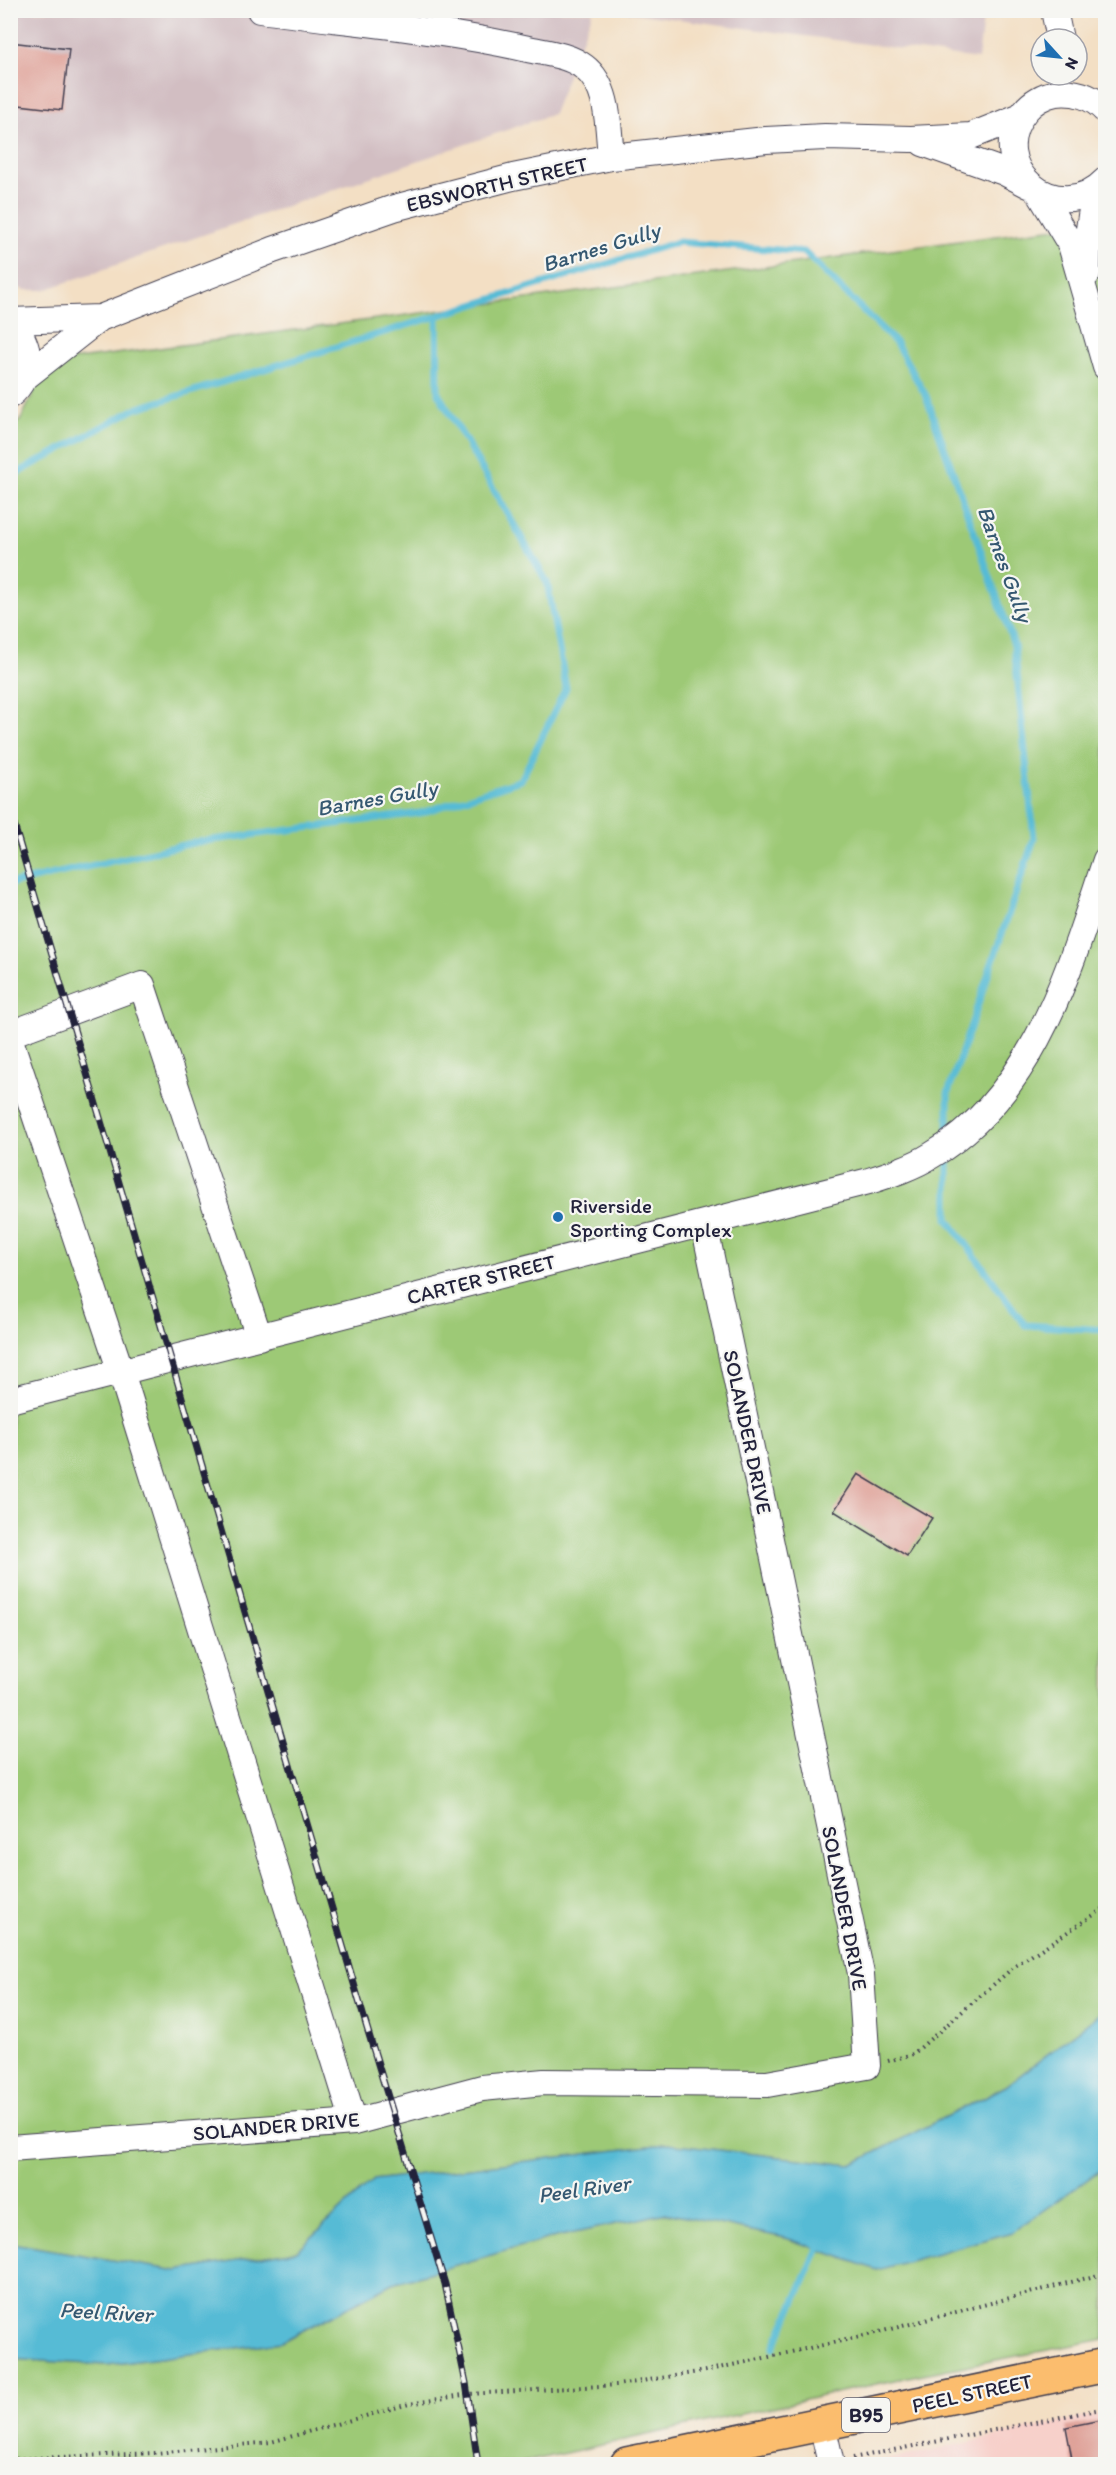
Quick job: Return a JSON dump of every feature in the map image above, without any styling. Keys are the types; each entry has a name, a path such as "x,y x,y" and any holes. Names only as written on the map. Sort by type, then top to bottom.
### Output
{"main road":[{"name":"PEEL STREET","path":"627,2464 1106,2365"}],"street":[{"path":"260,10 497,42 560,56 584,67 598,86 605,105 611,157"},
{"path":"1039,87 1014,129 1012,144 1014,159 1071,245 1106,367"},
{"name":"EBSWORTH STREET","path":"17,386 100,318 273,250 394,208 513,177 611,157 766,140 825,137 911,139 971,136 1051,94 1067,92 1093,97"},
{"name":"EBSWORTH STREET","path":"911,139 1004,172 1034,189 1068,199 1100,185"},
{"path":"1086,299 1088,236 1100,185"},
{"name":"EBSWORTH STREET","path":"10,322 100,318"},
{"path":"10,322 24,340 27,352 17,386"},
{"name":"CARTER STREET","path":"10,1400 869,1181 904,1169 933,1155 958,1137 1008,1085 1032,1048 1048,1017 1106,860"},
{"path":"10,1034 142,985 259,1336"},
{"path":"10,1040 121,1372 354,2122"},
{"name":"SOLANDER DRIVE","path":"10,2148 354,2122 482,2088 544,2082 767,2084 867,2066 861,1974 704,1224"},
{"path":"822,2424 830,2464"}],"path":[{"path":"867,2066 913,2054 1015,1966 1106,1906"},
{"path":"10,2459 156,2453 271,2442 409,2404 469,2394 617,2385 705,2371 853,2339 1106,2273"},
{"path":"830,2464 1106,2408"}],"shaded area":[{"path":"984,10 978,59 617,11"},
{"path":"11,11 593,11 553,114 44,290 24,290 11,284"},
{"path":"1105,2413 1105,2464 868,2464"}],"green space":[{"name":"Riverside Sporting Complex","path":"1105,212 1105,2010 1006,2086 851,2165 666,2144 373,2180 297,2251 177,2271 11,2243 11,425 20,421 48,363 1086,224"},
{"path":"1105,2167 1105,2339 908,2377 516,2464 11,2464 10,2359 107,2365 281,2342 393,2283 547,2239 666,2213 786,2238 877,2270 1012,2232"}],"water":[{"name":"Peel River","path":"1105,2010 1105,2167 1012,2232 877,2270 786,2238 666,2213 547,2239 393,2283 281,2342 107,2365 11,2359 11,2243 177,2271 297,2251 373,2180 666,2144 851,2165 1006,2086"}],"building":[{"path":"10,42 69,49 62,110 10,104"},
{"path":"858,1474 932,1518 907,1556 834,1511"},
{"path":"1106,2419 1106,2464 1073,2464 1066,2427"}],"waterway":[{"name":"Barnes Gully","path":"10,884 197,842 421,813 521,780 566,688 547,582 438,393 437,316 678,242 804,252 896,343 926,396 1014,645 1034,839 948,1093 948,1137"},
{"path":"10,477 135,409 437,316"},
{"name":"Barnes Gully","path":"948,1151 948,1219 1025,1325 1106,1330"},
{"path":"774,2348 822,2241"}],"railway":[{"path":"10,811 367,2028 445,2284 466,2383 478,2464"}],"place":[{"name":"Riverside Sporting Complex","path":"558,1217"}]}
